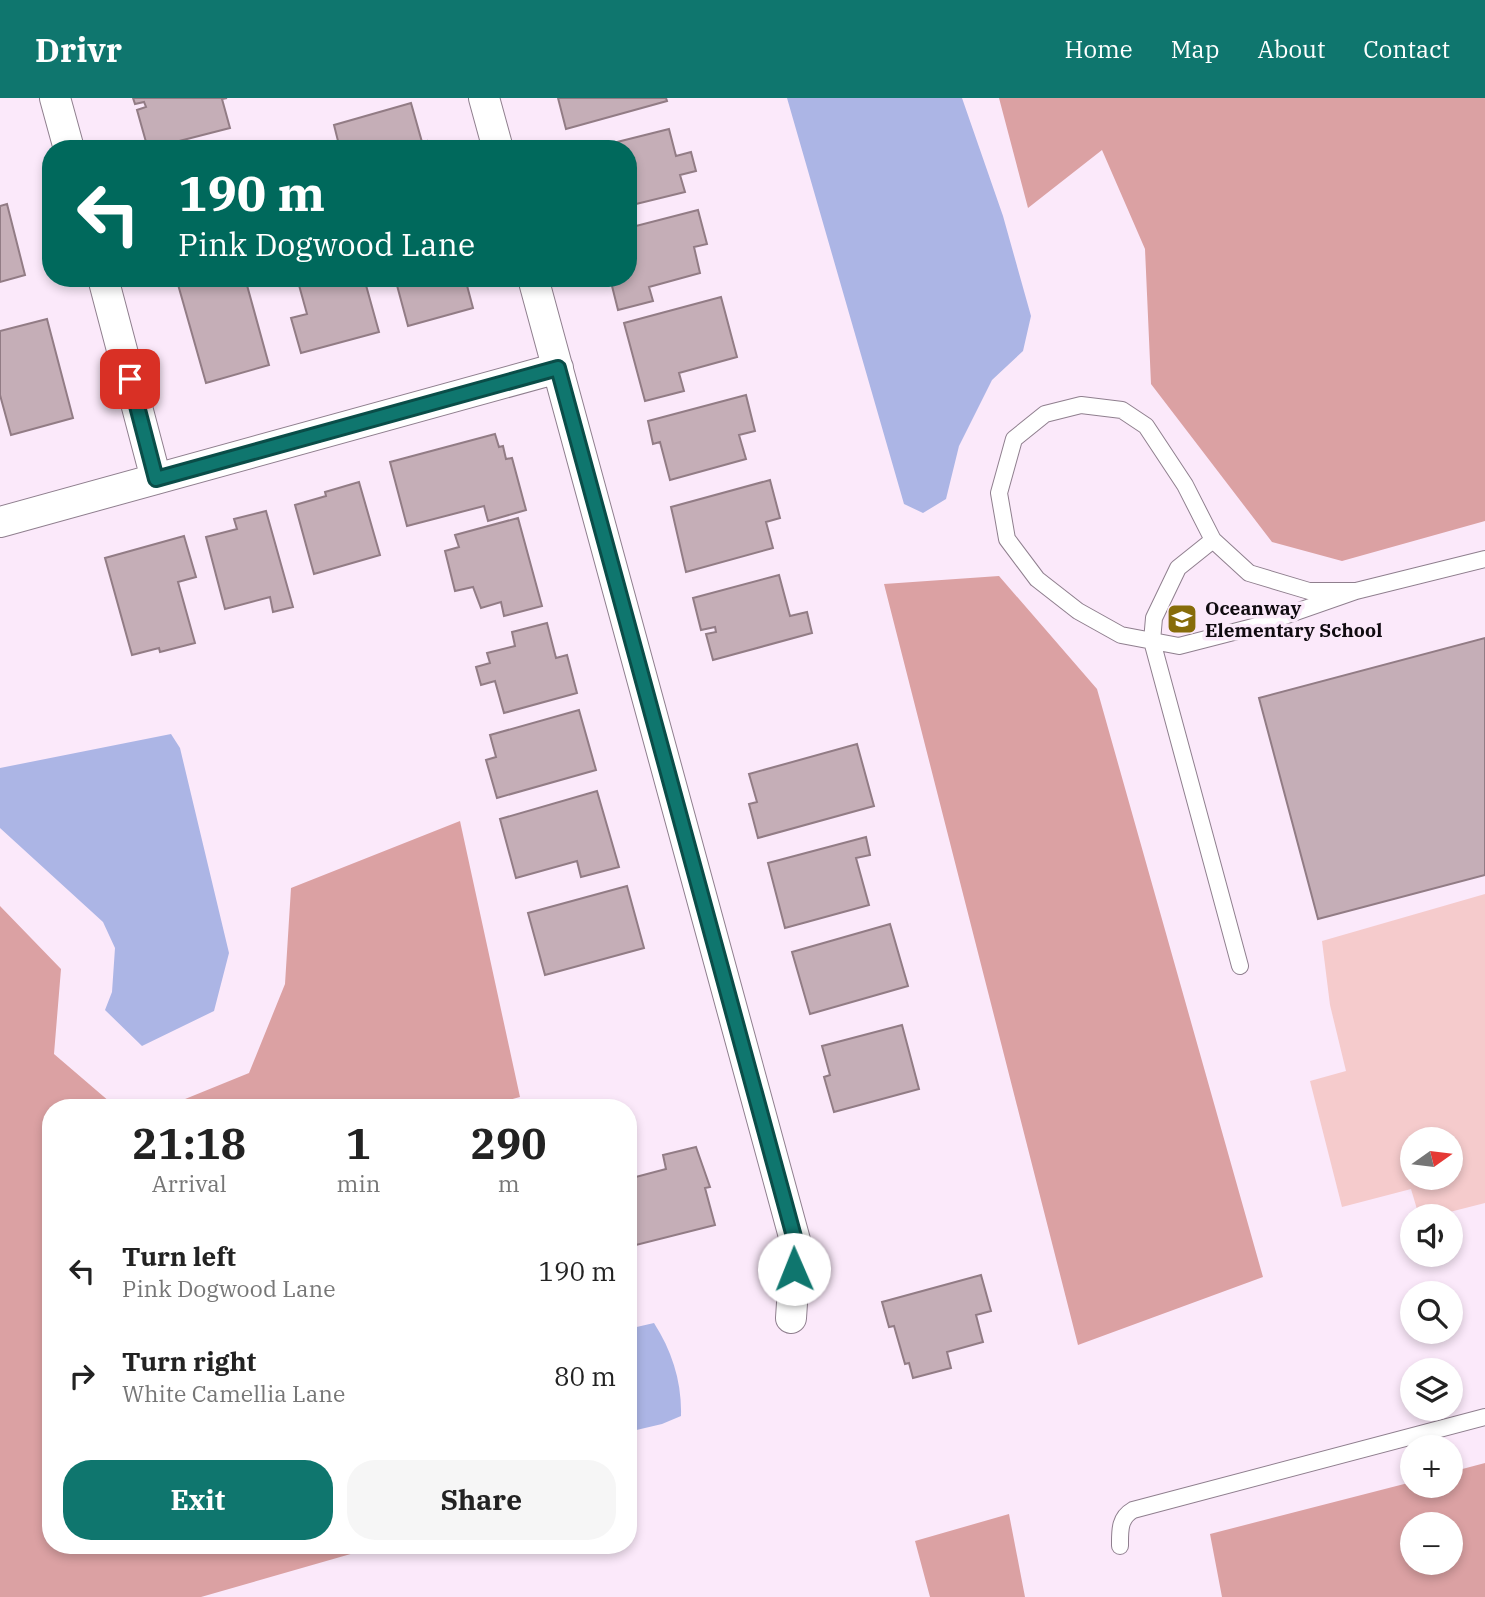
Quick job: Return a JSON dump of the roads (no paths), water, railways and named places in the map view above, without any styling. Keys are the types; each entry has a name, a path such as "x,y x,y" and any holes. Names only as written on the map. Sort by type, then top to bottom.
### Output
{"street":[{"path":"55,98 67,140"},
{"path":"484,98 496,140"},
{"path":"105,287 156,479"},
{"path":"536,287 796,1244 791,1318"},
{"path":"0,522 558,368"}],"lane":[{"path":"1356,591 1309,591 1249,573 1213,540 1185,485 1146,426 1122,410 1082,405 1045,414 1014,439 999,493 1007,539 1037,579 1078,611 1121,635 1180,646 1253,627 1356,591 1485,559"},
{"path":"1213,540 1178,568 1154,618 1152,641 1240,966"},
{"path":"1120,1546 1120,1525 1126,1514 1133,1510 1485,1417"}],"water":[{"path":"787,98 962,98 1003,216 1031,316 1023,351 992,380 959,446 946,499 923,513 904,504"},
{"path":"171,734 180,748 229,953 214,1011 142,1046 105,1010 112,992 115,948 103,922 0,828 0,768"},
{"path":"654,1323 666,1345 675,1367 681,1416 637,1430 637,1327"}],"place":[{"name":"Oceanway Elementary School","path":"1182,619"}]}
